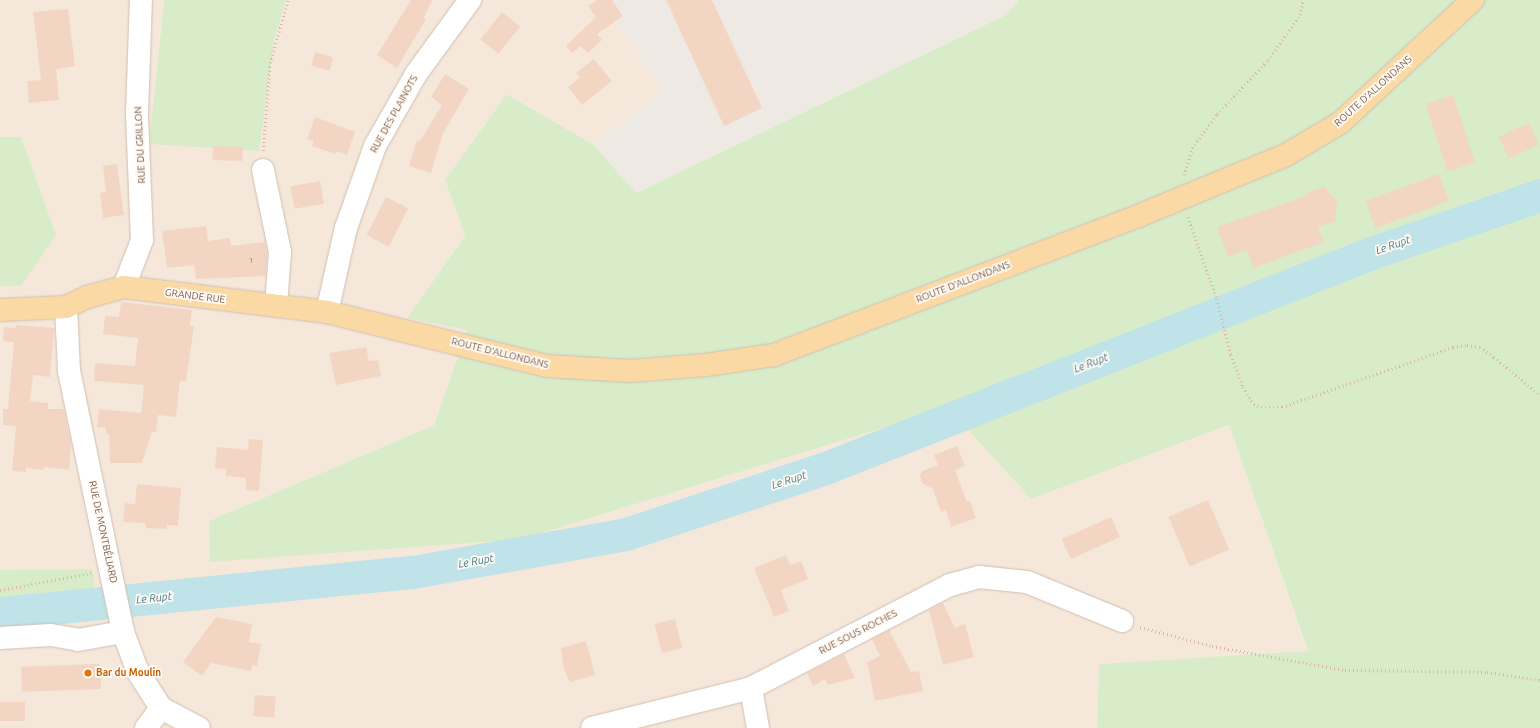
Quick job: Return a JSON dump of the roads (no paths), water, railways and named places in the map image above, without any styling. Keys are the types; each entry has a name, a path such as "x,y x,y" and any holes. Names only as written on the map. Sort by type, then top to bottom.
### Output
{"main road":[{"name":"ROUTE D’ALLONDANS","path":"392,326 555,366 630,371 706,366 774,355 1184,197 1286,155 1340,123 1473,0"},
{"name":"GRANDE RUE","path":"0,310 66,307 87,297 124,287 327,312 392,326"}],"street":[{"name":"RUE DU GRILLON","path":"124,287 142,240 143,207 137,113 141,0"},
{"name":"RUE DES PLAINOTS","path":"327,312 346,228 375,146 416,74 470,0"},
{"path":"263,170 280,252 276,305"},
{"name":"RUE DE MONTBÉLIARD","path":"66,307 68,371 103,572 138,672 161,708 199,728"},
{"name":"RUE SOUS ROCHES","path":"592,728 751,688 950,585 979,577 1027,582 1122,621"},
{"path":"0,638 51,634 78,640 123,632"},
{"path":"751,688 758,728"},
{"path":"146,728 161,708"}],"waterway":[{"name":"Le Rupt","path":"0,613 413,572 626,534 823,469 1371,253 1540,195"}],"place":[{"name":"Bar du Moulin","path":"88,673"}]}
